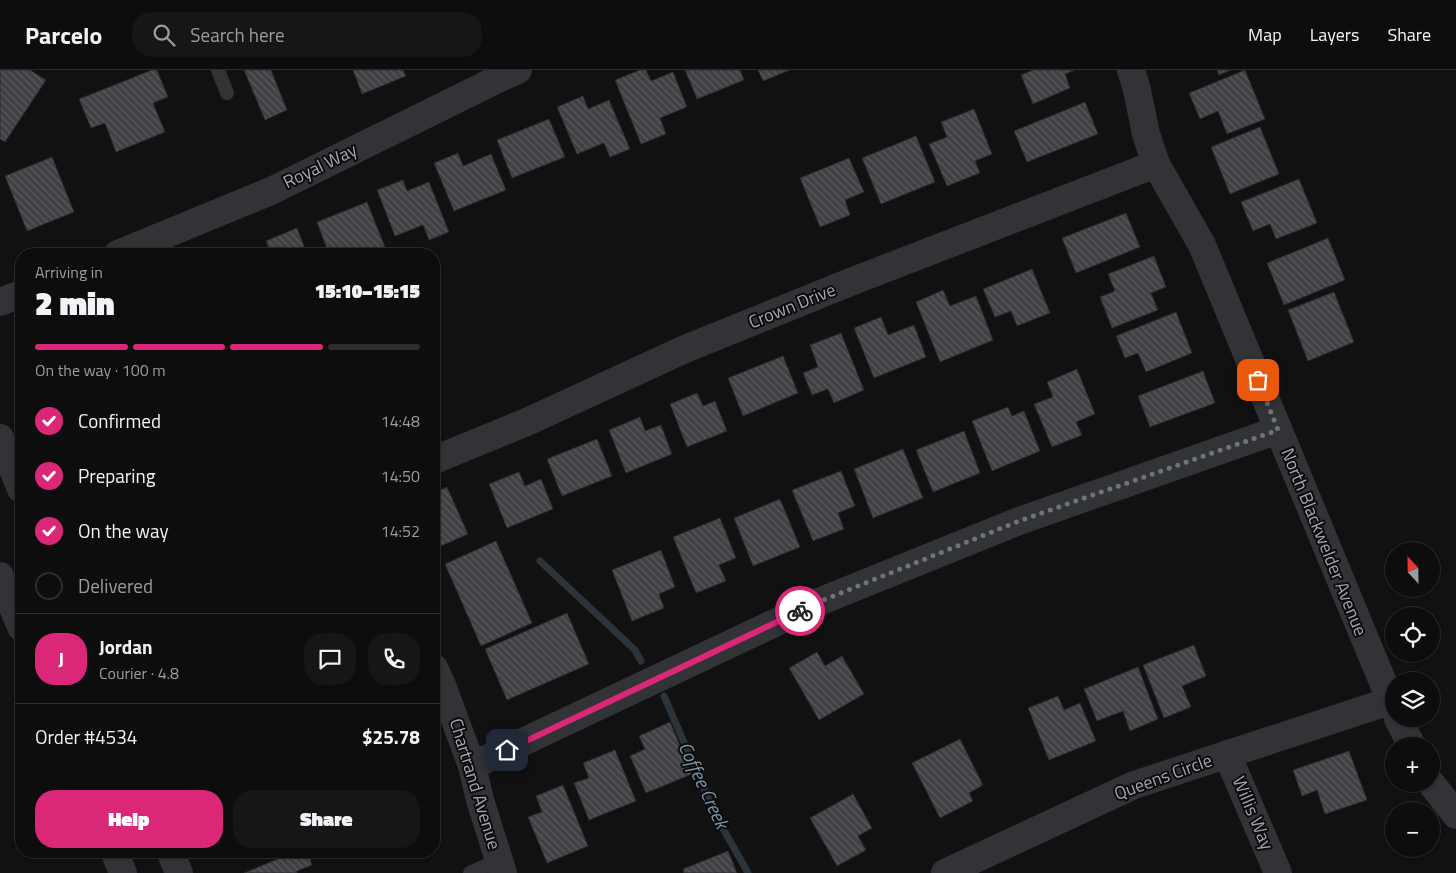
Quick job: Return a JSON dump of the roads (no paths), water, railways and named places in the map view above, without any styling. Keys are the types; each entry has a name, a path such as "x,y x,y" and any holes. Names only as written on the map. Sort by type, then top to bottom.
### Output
{"street":[{"name":"North Blackwelder Avenue","path":"1131,70 1146,134 1156,164 1202,245 1385,688"},
{"name":"Royal Way","path":"133,248 271,191 506,72"},
{"name":"Crown Drive","path":"440,458 529,421 685,349 853,281 1156,164"},
{"path":"0,302 15,296"},
{"path":"472,766 821,601 1019,521 1278,430"},
{"path":"0,438 15,474"},
{"path":"0,576 15,612"},
{"name":"Chartrand Avenue","path":"440,681 472,766 480,800 501,867"},
{"name":"Queens Circle","path":"954,871 1134,785 1227,754 1385,712"},
{"name":"Willis Way","path":"1227,754 1278,873"},
{"path":"1438,792 1456,815"},
{"path":"117,858 123,873"},
{"path":"173,858 179,873"}],"lane":[{"path":"218,70 227,93"},
{"path":"470,873 501,867"}],"waterway":[{"name":"Coffee Creek","path":"540,561 635,650 641,661"},
{"name":"Coffee Creek","path":"664,696 715,814 748,873"}]}
